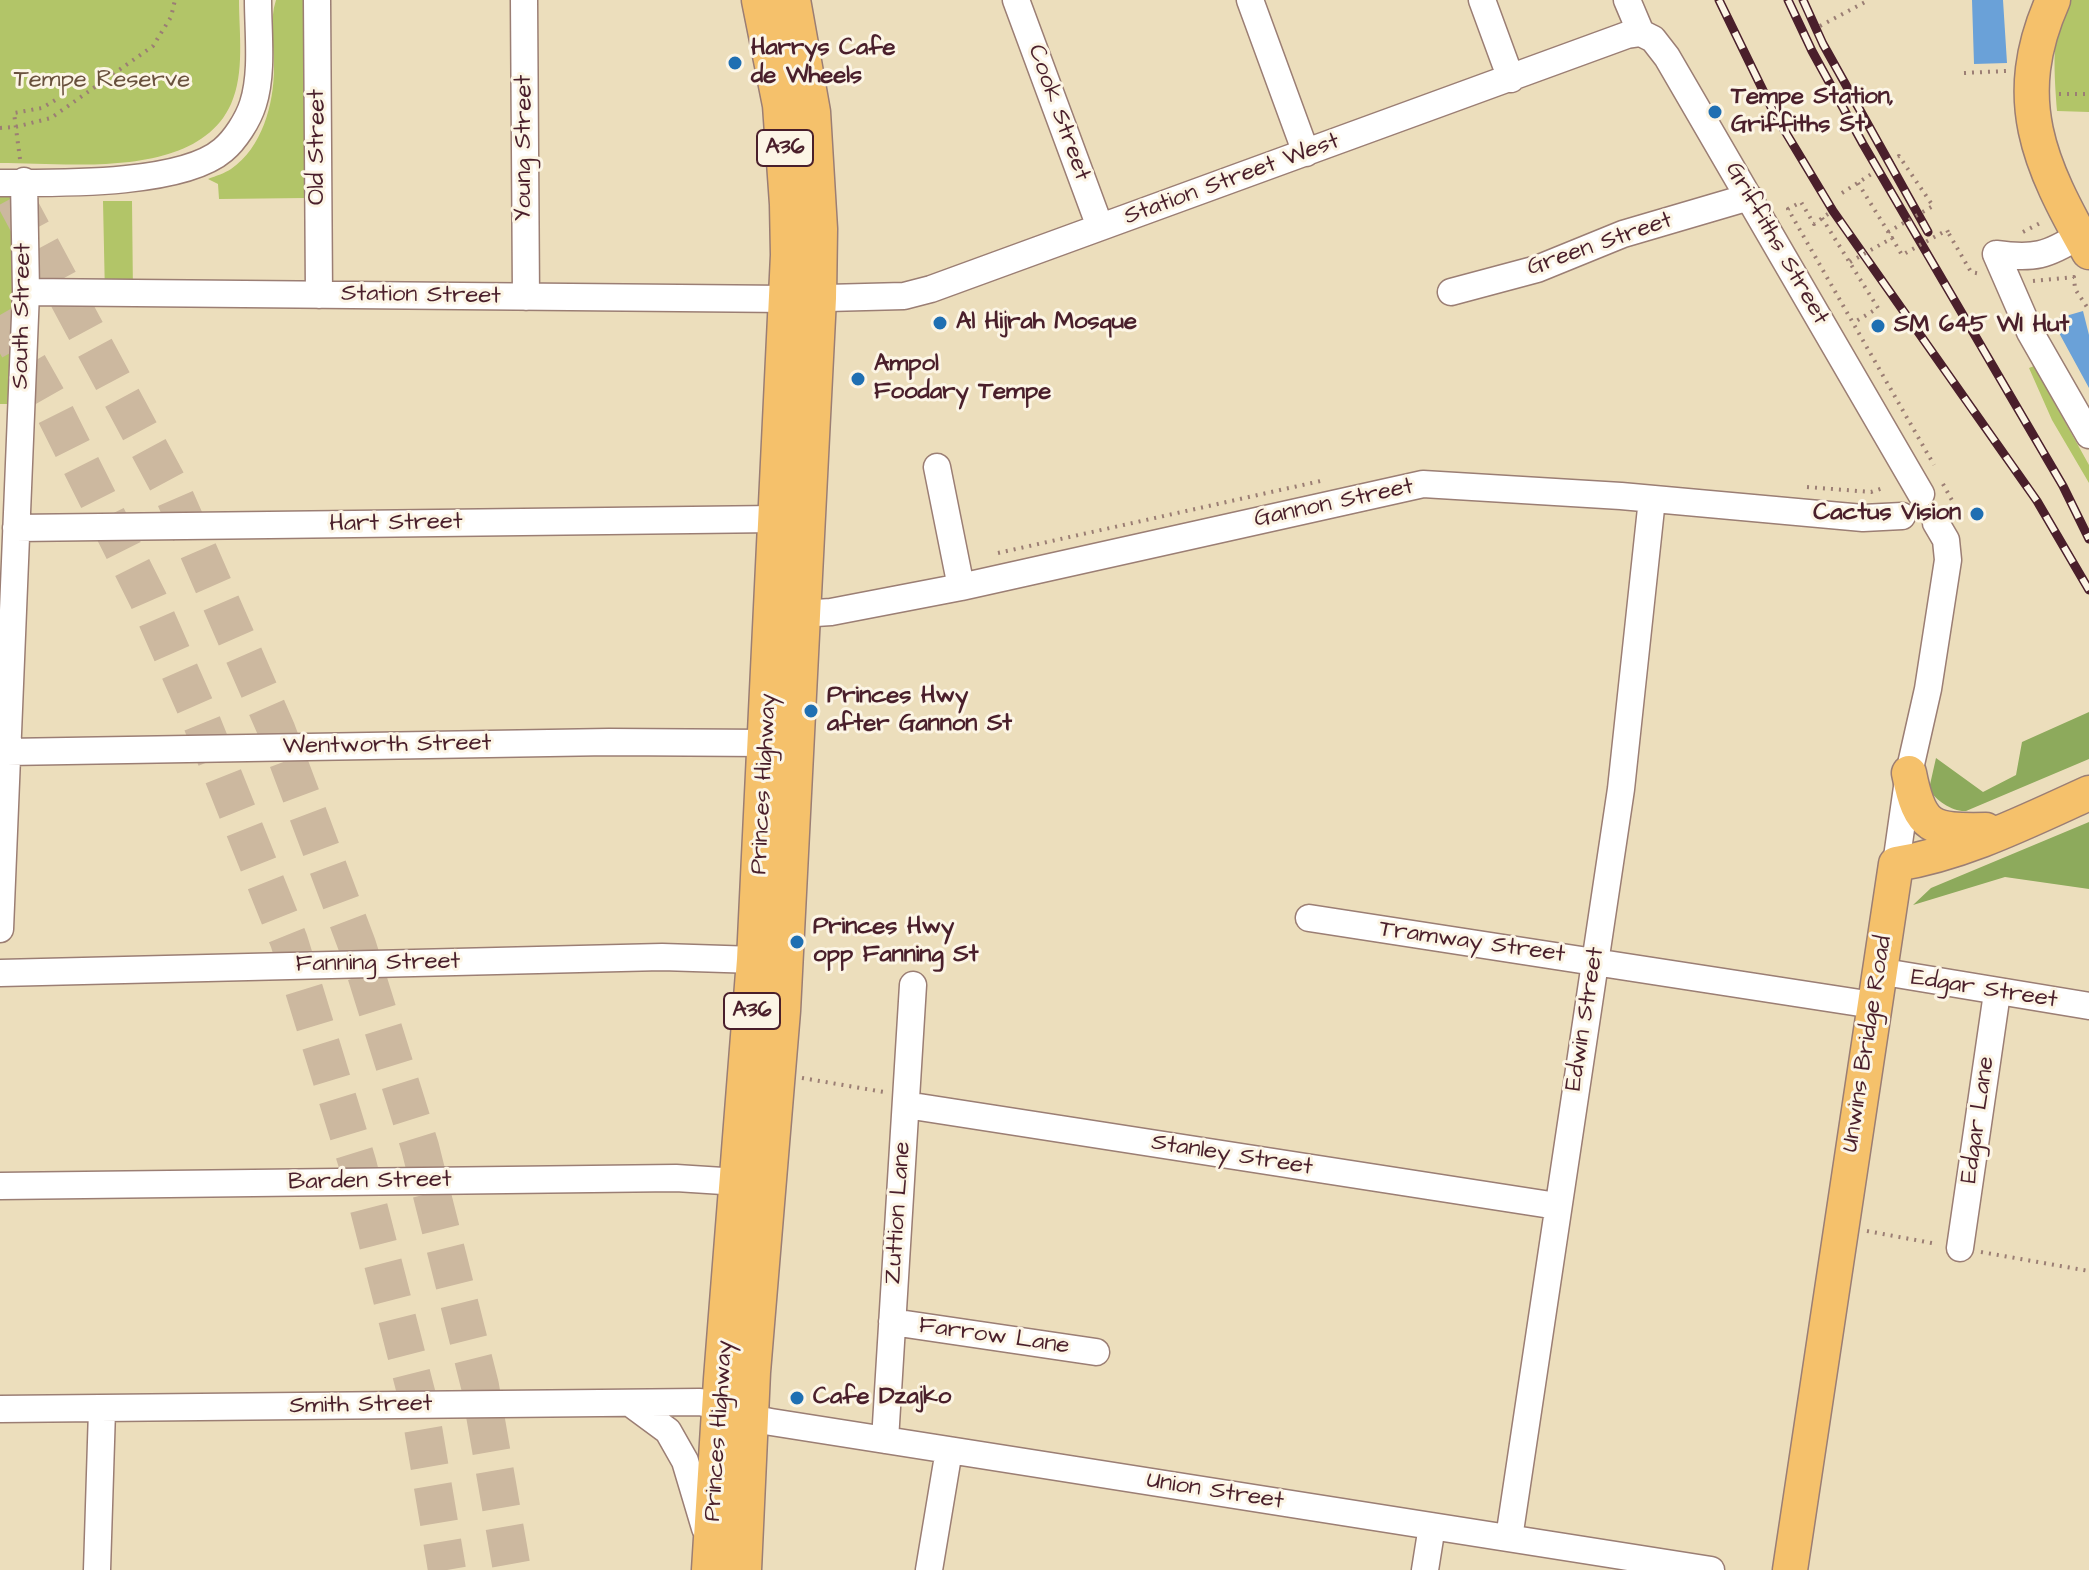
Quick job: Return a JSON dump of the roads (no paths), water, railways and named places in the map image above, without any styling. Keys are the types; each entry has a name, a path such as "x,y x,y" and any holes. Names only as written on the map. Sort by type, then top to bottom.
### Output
{"highway":[{"name":"Princes Highway","path":"722,1568 735,1412 781,1011 786,615 802,298 789,204 782,105 761,0"},
{"name":"Princes Highway","path":"735,1412 739,1182 756,960 767,743 786,615 776,519 802,298 818,229 811,112 791,0"}],"main road":[{"path":"2053,0 2038,46 2032,106 2041,156 2081,254"},
{"path":"1909,773 1917,808 1935,826 1954,830 2007,829"},
{"path":"1896,864 1935,855 2007,829 2089,793"},
{"name":"Unwins Bridge Road","path":"1790,1570 1896,864"}],"street":[{"path":"12,182 67,183 162,174 194,166 222,151 244,124 254,104 258,0"},
{"name":"Old Street","path":"317,0 319,295"},
{"name":"Young Street","path":"524,0 526,297"},
{"name":"Cook Street","path":"1016,0 1100,227"},
{"path":"1250,0 1306,153"},
{"path":"1482,0 1511,79"},
{"name":"Griffiths Street","path":"1627,0 1641,33 1660,47 1921,494 1936,501 1940,512 1949,520"},
{"name":"Station Street West","path":"802,298 904,296 931,289 1627,35 1641,33"},
{"name":"South Street","path":"0,929 26,292 12,182"},
{"name":"Green Street","path":"1451,292 1537,269 1623,234 1749,197"},
{"path":"2081,254 2057,249 2026,258 1996,254 2030,332 2089,435"},
{"name":"Station Street","path":"26,292 802,298"},
{"path":"937,467 961,587"},
{"name":"Gannon Street","path":"786,615 831,612 961,587 1423,484 1652,499 1863,518 1902,516 1907,525 1917,531 1928,530 1949,520"},
{"path":"1902,516 1906,500 1921,494"},
{"name":"Edwin Street","path":"1509,1538 1621,789 1652,499"},
{"name":"Hart Street","path":"16,528 776,519"},
{"name":"Unwins Bridge Road","path":"1896,864 1909,773 1928,689 1948,560 1946,540 1949,520"},
{"name":"Wentworth Street","path":"7,752 609,742 767,743"},
{"name":"Tramway Street","path":"1309,918 1873,1005"},
{"name":"Fanning Street","path":"0,973 662,957 756,960"},
{"name":"Edgar Street","path":"1878,971 2089,1006"},
{"name":"Zuttion Lane","path":"885,1440 913,985"},
{"name":"Edgar Lane","path":"1960,1248 1997,993"},
{"name":"Stanley Street","path":"906,1100 1557,1206"},
{"name":"Barden Street","path":"0,1186 676,1178 739,1182"},
{"name":"Farrow Lane","path":"892,1322 1096,1352"},
{"name":"Smith Street","path":"0,1409 700,1402 735,1412"},
{"path":"630,1403 668,1431 685,1461 722,1568"},
{"path":"97,1570 102,1410"},
{"name":"Union Street","path":"735,1412 885,1440 1711,1570"},
{"path":"929,1570 949,1450"},
{"path":"1425,1570 1432,1526"}],"water":[{"path":"1972,0 2003,0 2007,63 1974,64"},
{"path":"2083,311 2089,335 2089,388 2052,320"}],"tunnel":[{"path":"14,197 173,493 276,729 357,945 420,1147 480,1386 512,1570"},
{"path":"0,315 49,401 148,599 198,713 289,941 357,1162 419,1404 447,1570"}],"railway":[{"path":"1719,0 1774,113 1833,211 2037,501 2089,590"},
{"path":"1788,0 1863,144 2063,486 2089,539"},
{"path":"1803,0 1823,44 1928,232"}],"place":[{"name":"Harrys Cafe de Wheels","path":"735,63"},
{"name":"Tempe Station, Griffiths St","path":"1715,112"},
{"name":"Al Hijrah Mosque","path":"940,323"},
{"name":"SM 645 WI Hut","path":"1878,326"},
{"name":"Ampol Foodary Tempe","path":"858,379"},
{"name":"Cactus Vision","path":"1977,514"},
{"name":"Princes Hwy after Gannon St","path":"811,711"},
{"name":"Princes Hwy opp Fanning St","path":"797,942"},
{"name":"Cafe Dzajko","path":"797,1398"}],"park label":[{"name":"Tempe Reserve","path":"102,81"}]}
